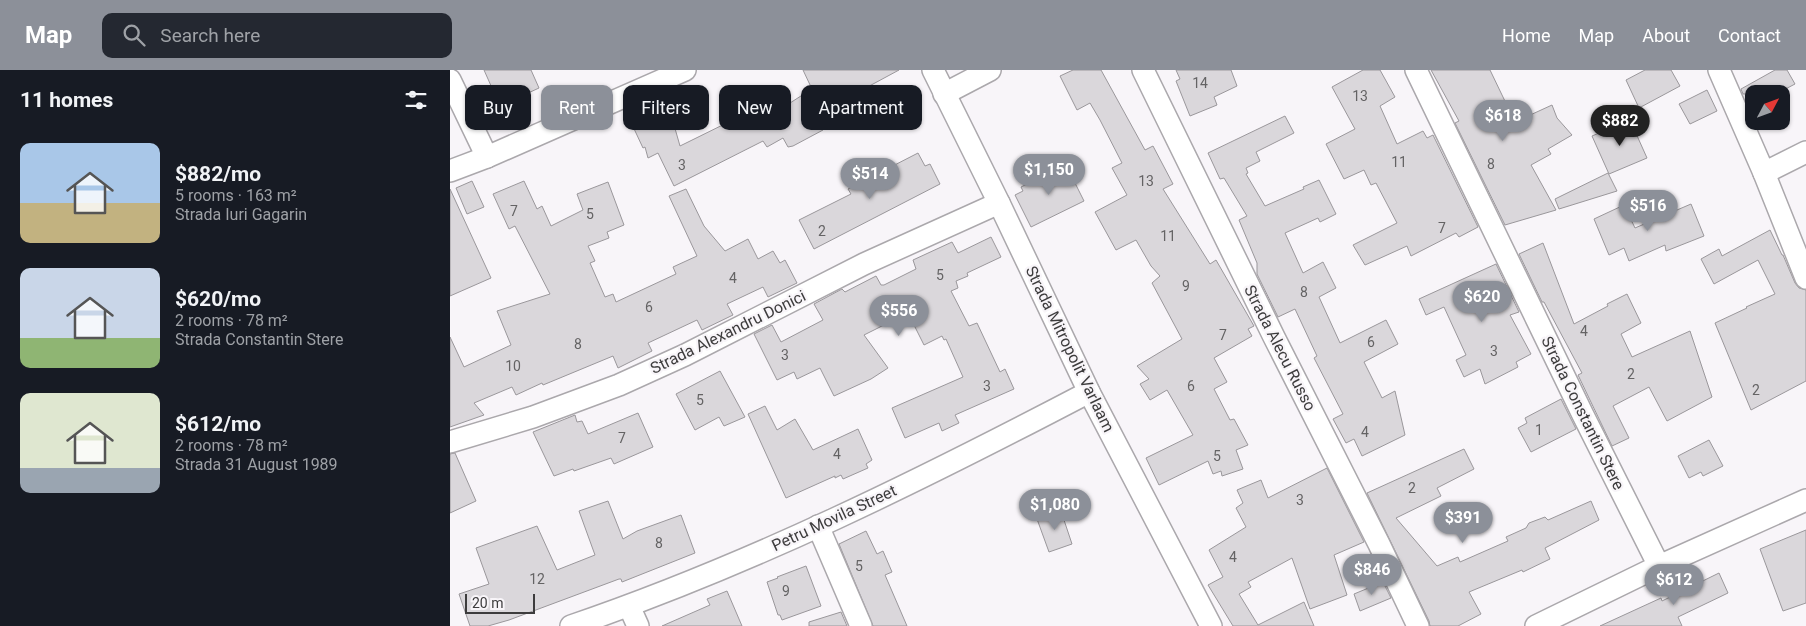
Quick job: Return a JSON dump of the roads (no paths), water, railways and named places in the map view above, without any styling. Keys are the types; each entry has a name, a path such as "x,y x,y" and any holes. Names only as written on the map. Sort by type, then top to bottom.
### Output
{"street":[{"path":"450,171 487,157 685,70"},
{"name":"Strada Mitropolit Varlaam","path":"933,70 1089,392 1211,626"},
{"path":"944,94 990,70"},
{"name":"Strada Alecu Russo","path":"1143,70 1418,626"},
{"name":"Strada Constantin Stere","path":"1416,70 1583,415 1660,566"},
{"path":"1719,70 1764,173 1806,278"},
{"path":"450,80 487,157"},
{"path":"1764,173 1806,152"},
{"name":"Strada Alexandru Donici","path":"450,442 533,417 620,385 685,355 864,264 999,204"},
{"name":"Petru Movila Street","path":"571,626 727,567 818,526 972,454 1089,392"},
{"path":"1536,626 1660,566 1806,500"},
{"path":"818,526 861,626"},
{"path":"628,606 638,626"}]}
